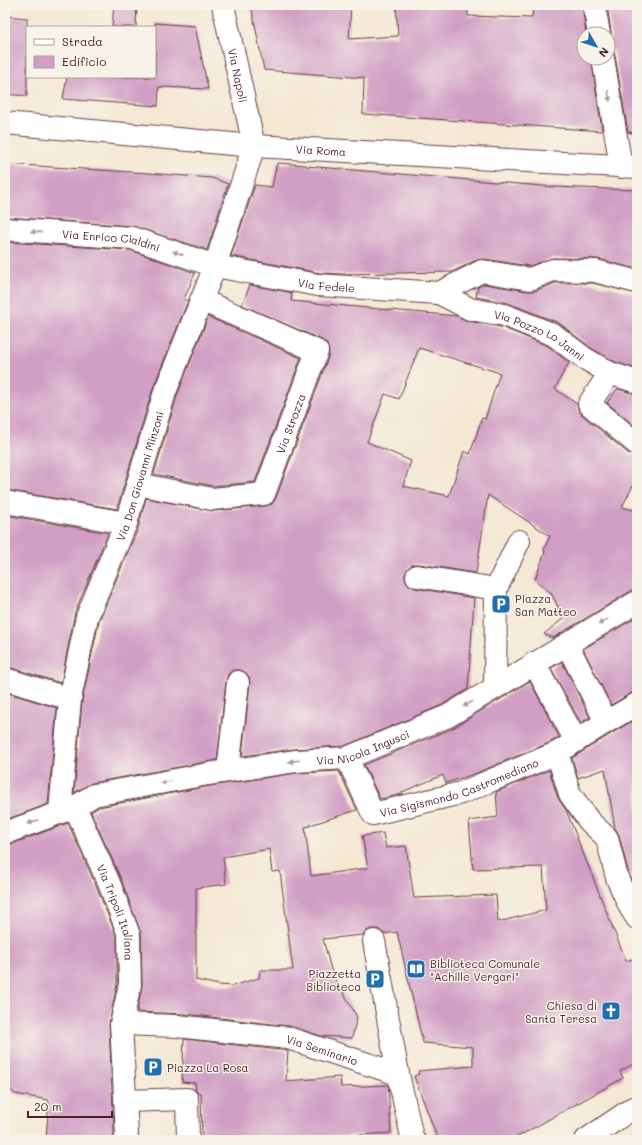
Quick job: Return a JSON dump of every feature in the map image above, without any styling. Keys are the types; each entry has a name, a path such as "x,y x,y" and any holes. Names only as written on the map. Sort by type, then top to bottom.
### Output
{"street":[{"name":"Via Napoli","path":"223,5 254,146"},
{"path":"594,5 598,26"},
{"path":"605,66 629,167"},
{"name":"Via Roma","path":"5,123 254,146 629,167"},
{"name":"Via Don Giovanni Minzoni","path":"67,809 70,699 87,617 126,523 165,392 215,266 254,146"},
{"name":"Via Enrico Cialdini","path":"5,229 132,238 215,266"},
{"name":"Via Fedele","path":"215,266 318,284 439,292"},
{"path":"439,292 482,271 530,279 553,270 595,272 637,282"},
{"name":"Via Pozzo Lo Janni","path":"439,292 470,309 504,315 554,335 584,358 610,373 637,382"},
{"name":"Via Strozza","path":"138,484 212,499 264,494 317,351 201,300"},
{"path":"610,373 590,404 637,444"},
{"path":"5,502 126,523"},
{"path":"495,687 496,589 519,541"},
{"path":"417,576 496,589"},
{"name":"Via Nicola Ingusci","path":"5,833 67,809 94,795 228,771 296,761 347,758 448,716 637,602"},
{"path":"567,644 606,722"},
{"path":"534,663 576,741"},
{"path":"5,679 70,699"},
{"path":"228,771 238,682"},
{"path":"637,704 557,753 570,794 589,820 607,838 617,878 630,907 637,918"},
{"name":"Via Sigismondo Castromediano","path":"347,758 373,814 461,792 557,753"},
{"name":"Via Tripoli Italiana","path":"67,809 109,884 129,935 130,985 121,1024"},
{"path":"374,941 398,1074 412,1137 414,1140"},
{"path":"121,1024 127,1134 125,1140"},
{"name":"Via Seminario","path":"121,1024 177,1026 288,1038 398,1074"},
{"path":"125,1101 187,1099 188,1140"},
{"path":"586,1140 633,1108 637,1108"}],"building":[{"path":"114,5 137,5 136,26 112,26"},
{"path":"251,5 351,5 349,39 398,36 396,5 468,5 468,16 532,18 533,5 582,5 585,26 576,26 576,66 592,66 602,131 363,114 364,78 264,70"},
{"path":"607,5 637,5 637,133 628,132 616,62 616,26 610,26"},
{"path":"5,16 27,18 27,96 5,94"},
{"path":"155,23 195,26 208,89 159,87 158,106 63,99 67,78 156,78"},
{"path":"277,163 554,187 637,190 637,269 598,259 553,258 529,266 484,259 476,260 452,272 341,274 320,273 231,256 255,185 272,187"},
{"path":"5,164 212,178 228,184 207,250 133,226 5,217"},
{"path":"5,242 130,250 195,273 184,299 188,301 153,388 117,509 5,490"},
{"path":"555,283 593,283 637,294 637,369 615,362 591,348 559,323 508,303 476,297 478,287 484,284 535,291"},
{"path":"250,285 292,293 291,301 457,316 468,321 501,327 548,346 569,363 555,389 577,404 581,414 629,454 637,456 637,478 622,507 637,511 637,590 631,591 553,638 544,634 564,618 551,593 535,580 550,536 488,495 476,573 413,564 408,568 405,574 405,580 409,585 415,588 474,598 468,689 442,705 344,746 294,749 242,756 250,683 249,677 245,672 233,670 228,674 226,681 217,760 92,783 74,793 82,701 99,621 138,528 146,498 213,511 272,504 276,498 329,355 327,344 322,340 242,305","holes":["419,348 500,373 485,419 482,418 470,454 464,451 449,496 403,486 411,461 367,442 385,394 399,399"]},
{"path":"208,317 301,358 255,482 213,486 154,474 177,396"},
{"path":"617,389 637,394 637,428 607,403"},
{"path":"5,515 108,533 75,612 61,683 5,667"},
{"path":"637,617 637,692 631,693 611,705 583,649"},
{"path":"562,662 590,717 581,723 551,668"},
{"path":"530,681 559,737 551,742 474,774 446,783 443,775 402,792 403,794 380,799 364,765 453,728"},
{"path":"5,692 57,708 48,804 5,820"},
{"path":"637,718 637,887 635,887 629,874 619,835 615,828 605,769 578,778 572,758"},
{"path":"549,770 558,798 566,810 626,961 637,958 637,1062 620,1071 623,1078 512,1140 438,1140 414,1076 419,1074 418,1071 473,1066 473,1047 423,1043 397,932 384,934 378,929 366,931 363,935 323,939 333,977 357,1017 352,1038 321,1036 289,1026 185,1014 137,1012 142,985 141,934 121,879 91,812 99,807 210,786 297,773 339,771 357,810 305,827 311,876 368,868 362,836 383,833 386,848 406,846 414,898 496,895 498,922 546,910 543,867 473,869 469,821 498,817 496,792","holes":["269,849 272,872 280,871 293,970 260,970 259,978 232,986 196,980 196,888 226,884 223,857"]},
{"path":"68,823 117,937 117,984 109,1025 114,1132 113,1140 46,1140 49,1100 15,1094 5,1084 5,845 9,845"},
{"path":"184,1039 288,1051 286,1081 340,1077 341,1087 388,1085 391,1133 315,1138 315,1140 202,1140 201,1093 196,1091 195,1083 182,1082"}],"place":[{"name":"Piazza San Matteo","path":"501,604"},
{"name":"Biblioteca Comunale \"Achille Vergari\"","path":"416,969"},
{"name":"Piazzetta Biblioteca","path":"375,979"},
{"name":"Chiesa di Santa Teresa","path":"611,1011"},
{"name":"Piazza La Rosa","path":"153,1067"}]}
